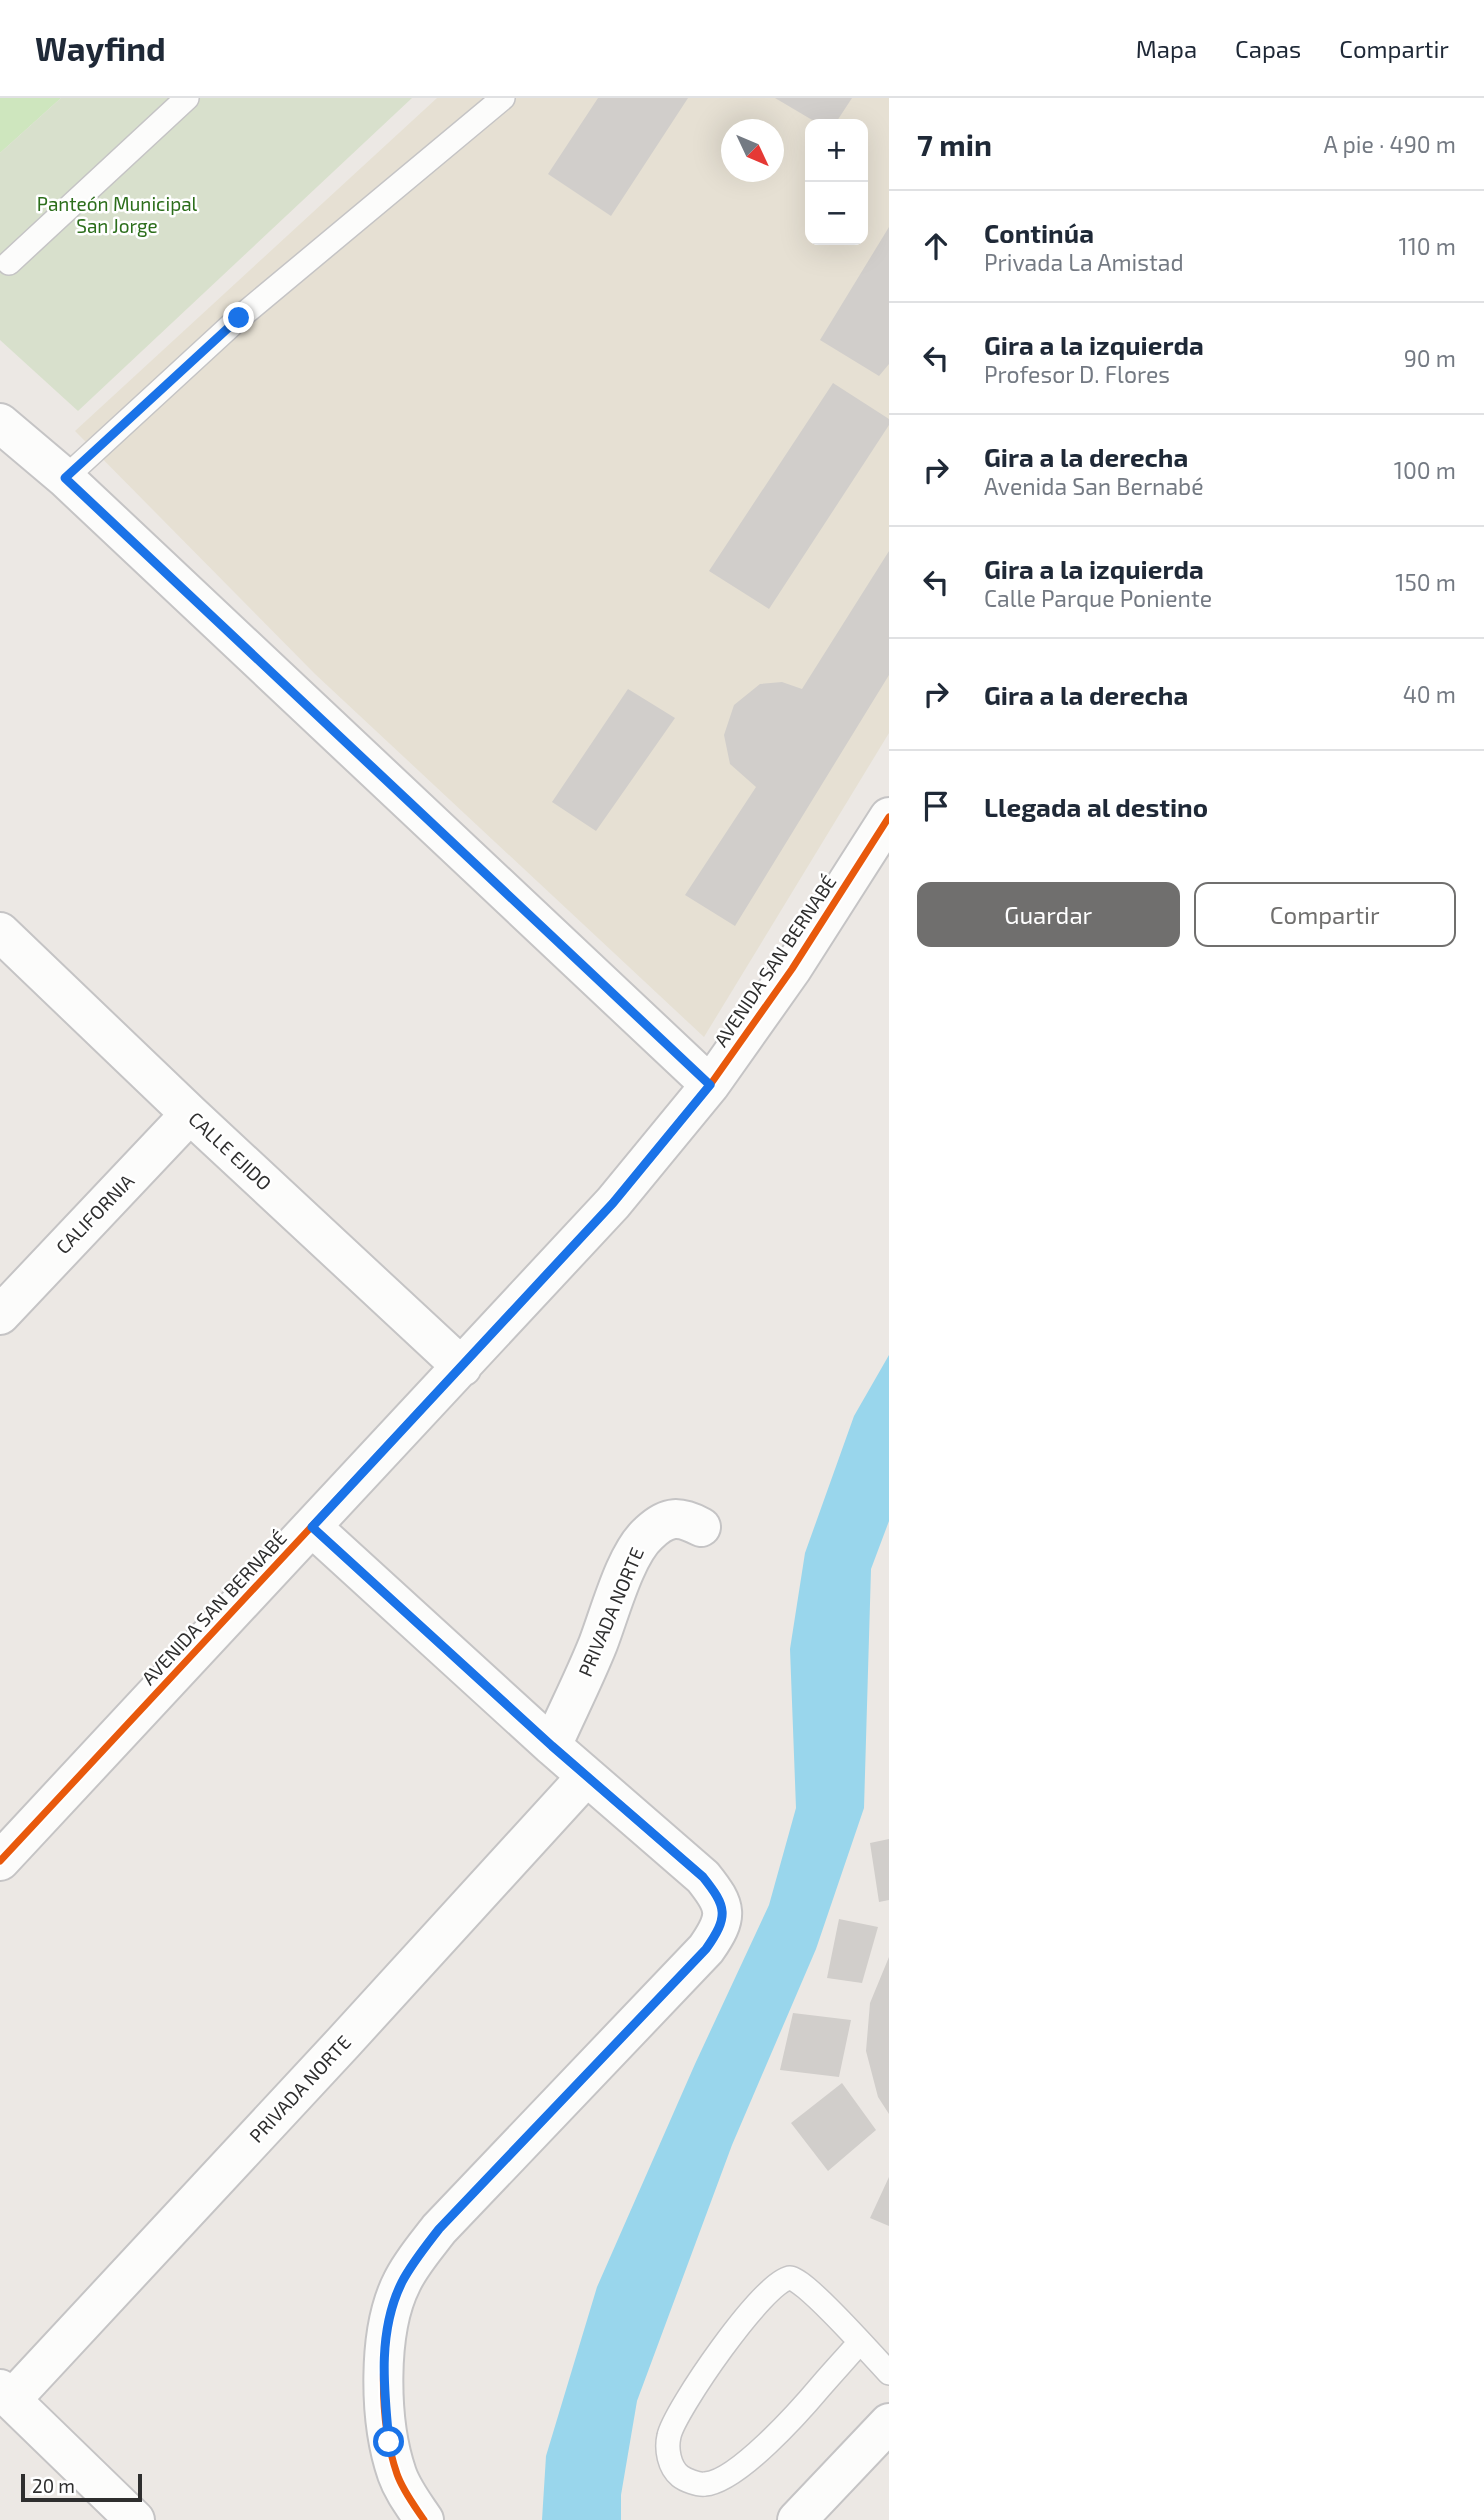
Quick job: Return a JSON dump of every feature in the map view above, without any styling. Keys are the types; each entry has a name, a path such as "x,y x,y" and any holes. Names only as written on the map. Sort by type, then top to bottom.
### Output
{"street":[{"path":"0,423 65,478 710,1085"},
{"name":"AVENIDA SAN BERNABÉ","path":"0,1861 613,1203 710,1085 792,969 889,817"},
{"name":"CALLE EJIDO","path":"0,932 190,1114 462,1367"},
{"name":"CALIFORNIA","path":"0,1315 190,1114"},
{"name":"PRIVADA NORTE","path":"552,1746 598,1644 637,1546 649,1532 668,1520 684,1518 701,1527"},
{"path":"312,1527 586,1777 703,1877 721,1902 724,1915 719,1930 706,1949 439,2229 401,2283 388,2327 384,2359 389,2442 402,2486 424,2520"},
{"name":"PRIVADA NORTE","path":"6,2394 344,2043 586,1777"},
{"path":"6,2394 135,2520"},
{"path":"797,2520 889,2423"}],"lane":[{"path":"9,263 187,98"},
{"path":"65,478 239,318 503,98"},
{"path":"860,2342 796,2414 744,2464 721,2479 704,2484 681,2477 673,2467 669,2455 669,2435 716,2357 735,2330 772,2288 789,2278 802,2283 860,2342 889,2373"}],"shaded area":[{"path":"437,98 889,98 889,733 704,1037 315,674 75,431"}],"green space":[{"path":"0,98 61,98 0,153"},
{"name":"Panteón Municipal San Jorge","path":"61,98 412,98 78,411 0,340 0,153"}],"water":[{"path":"889,1355 889,1521 871,1569 864,1808 816,1949 732,2145 637,2401 621,2495 621,2520 542,2520 546,2456 597,2287 695,2064 769,1905 796,1808 790,1649 805,1553 854,1416"}],"building":[{"path":"598,98 688,98 611,216 548,174"},
{"path":"775,98 852,98 838,119 811,119"},
{"path":"889,227 889,364 879,376 820,340"},
{"path":"833,383 889,419 889,425 769,609 709,571"},
{"path":"889,551 889,675 735,926 685,895 756,787 730,764 724,735 734,705 760,684 782,682 802,689"},
{"path":"628,689 675,718 596,831 552,802"},
{"path":"889,1839 889,1900 879,1902 870,1843"},
{"path":"839,1919 878,1927 862,1983 827,1978"},
{"path":"889,1957 889,2114 878,2097 866,2051 870,2003"},
{"path":"793,2013 851,2020 839,2077 780,2070"},
{"path":"842,2083 876,2130 828,2171 791,2123"},
{"path":"889,2177 889,2226 870,2218"}],"cycle path":[{"path":"0,1861 613,1203 710,1085 792,969 889,817"},
{"path":"312,1527 552,1746 703,1877 717,1896 722,1912 719,1928 706,1949 439,2229 414,2261 402,2282 388,2325 383,2377 384,2403 391,2453 397,2474 424,2520"}],"route":[{"path":"239,318 65,478 710,1085 613,1203 312,1527 586,1777 703,1877 721,1902 724,1915 719,1930 706,1949 439,2229 417,2257 401,2283 386,2339 383,2368 389,2442"}]}
